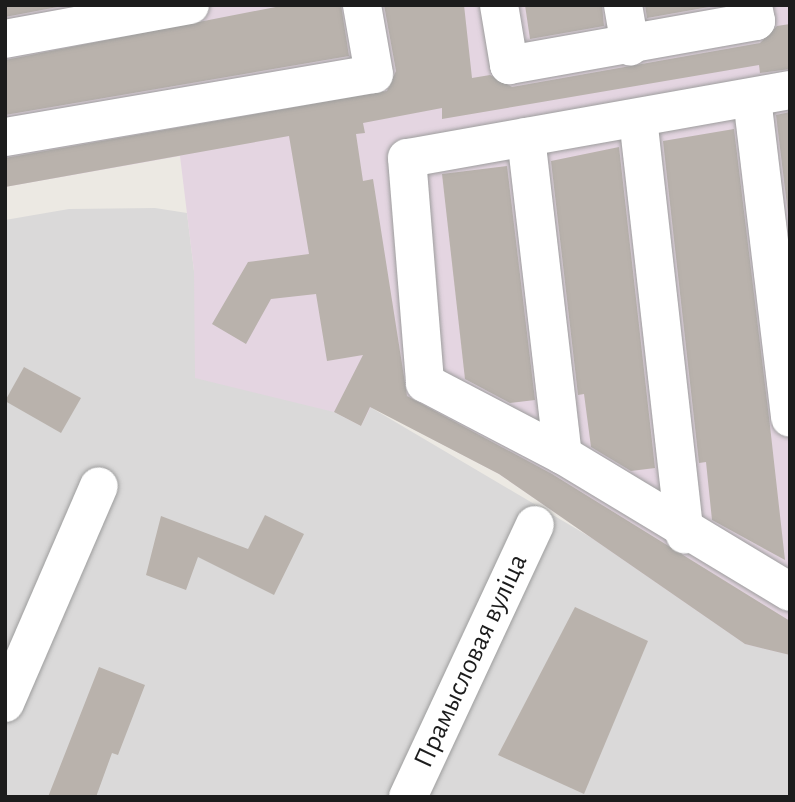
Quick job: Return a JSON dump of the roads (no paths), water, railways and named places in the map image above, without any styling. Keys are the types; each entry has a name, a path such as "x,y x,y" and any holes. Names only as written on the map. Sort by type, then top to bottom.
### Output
{"street":[{"path":"5,39 190,5"},
{"path":"5,138 374,74 362,5"},
{"path":"499,5 509,65 630,46 756,21 753,5"},
{"path":"623,5 630,46"},
{"path":"790,90 407,158 425,383 563,455 685,534 790,592"},
{"path":"752,97 790,418"},
{"path":"638,118 685,534"},
{"path":"526,137 563,455"},
{"path":"5,703 99,486"},
{"name":"Прамысловая вуліца","path":"408,797 535,525"}]}
